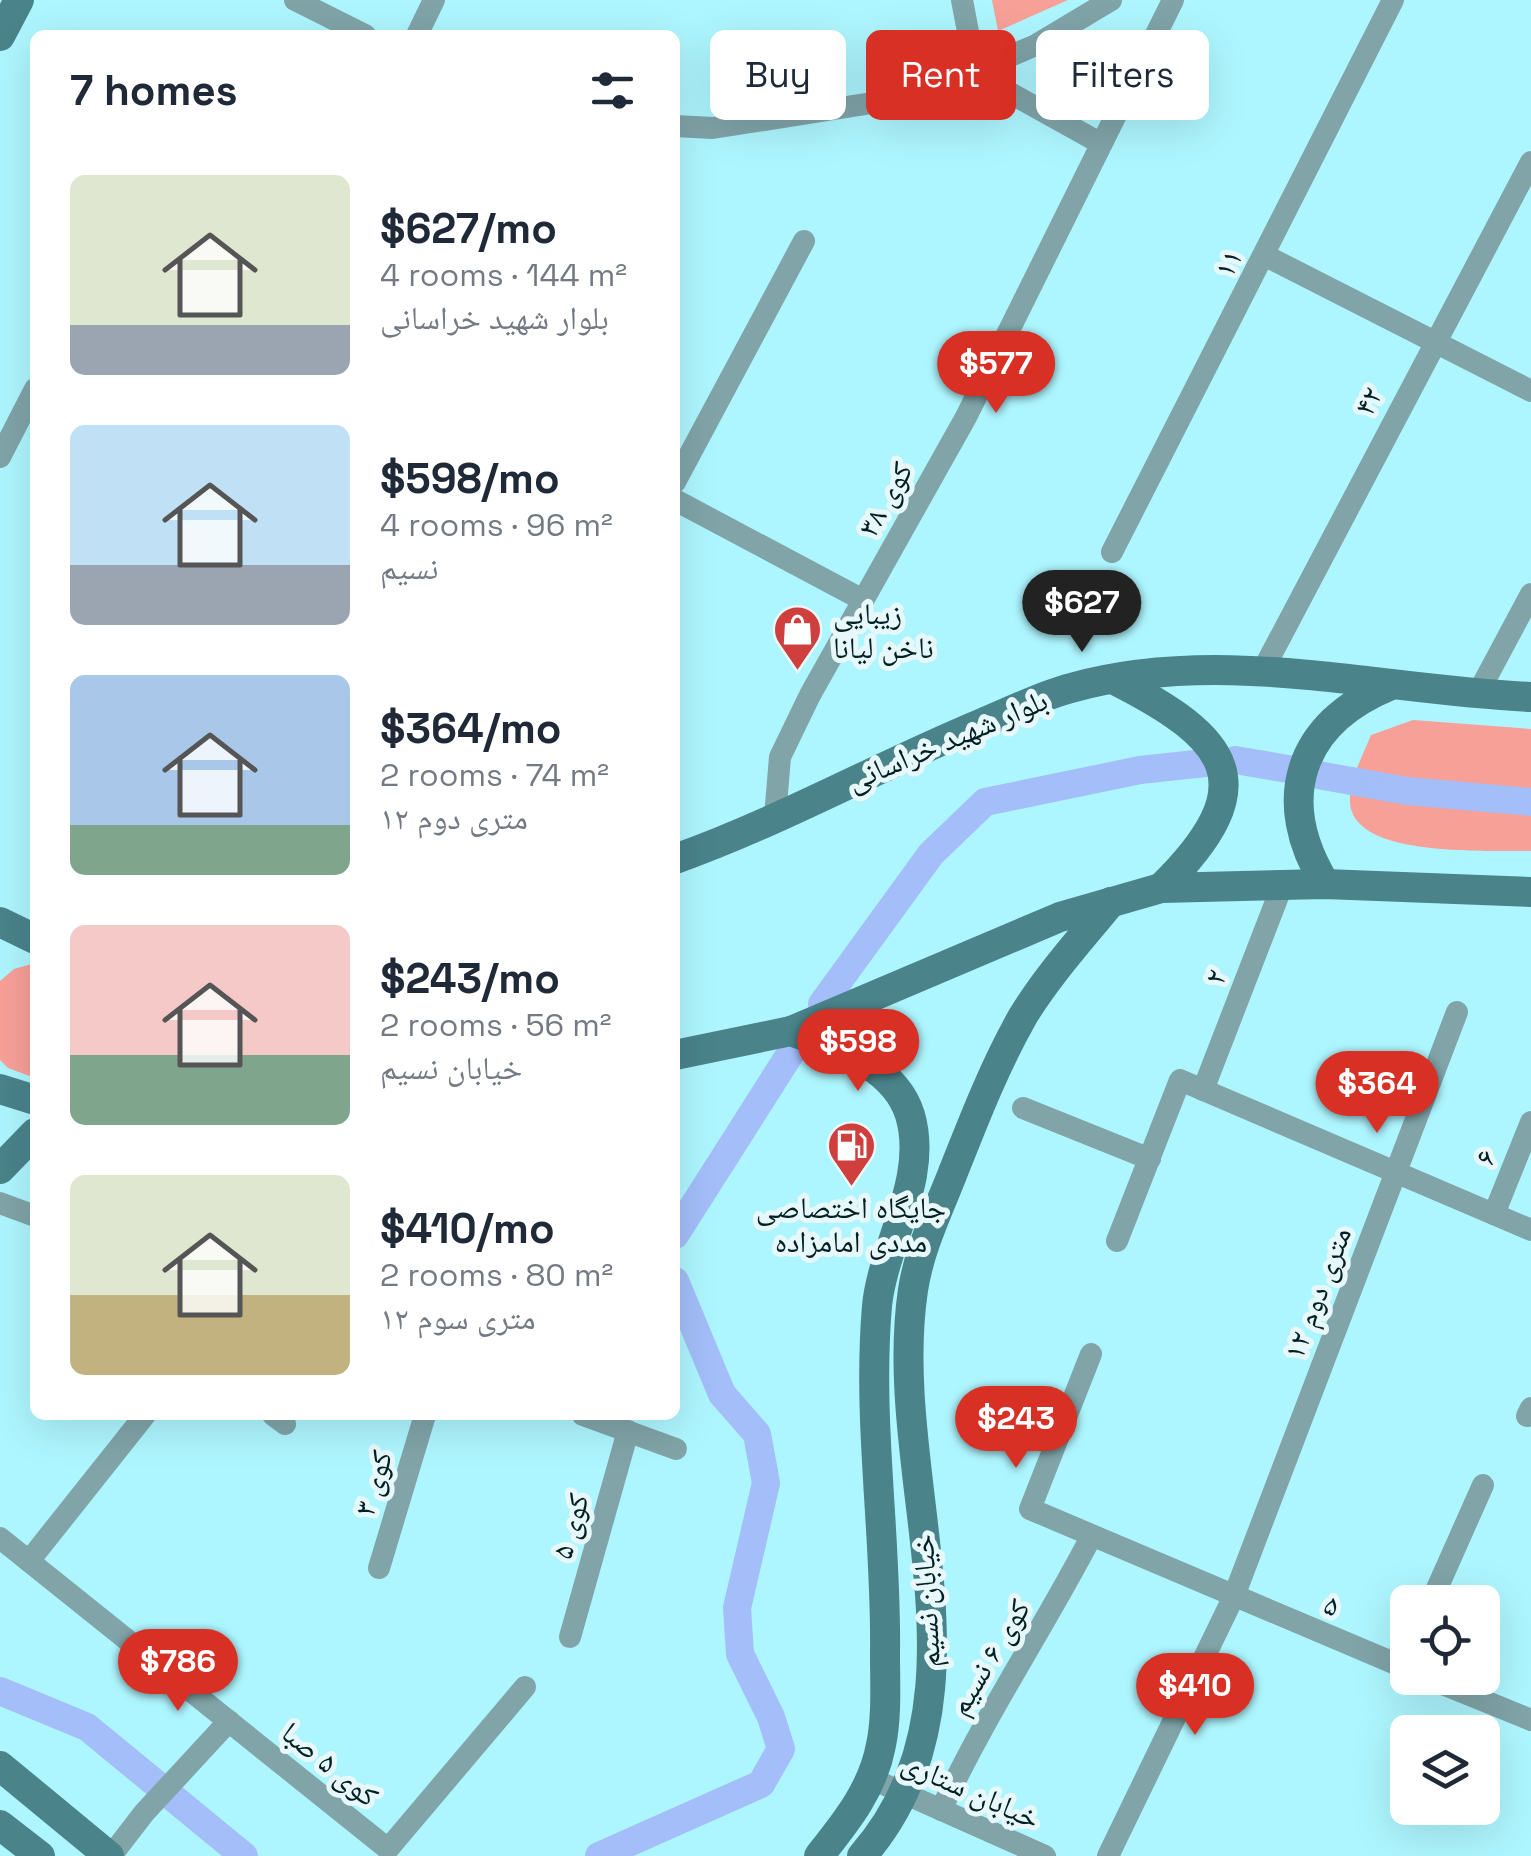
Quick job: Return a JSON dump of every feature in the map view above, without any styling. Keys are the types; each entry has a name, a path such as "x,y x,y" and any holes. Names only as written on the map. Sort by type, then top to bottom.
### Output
{"main road":[{"path":"0,36 18,0"},
{"name":"بلوار شهید خراسانی","path":"680,857 992,719 1070,688 1112,679 1200,670 1263,670 1477,695 1531,697"},
{"path":"1112,679 1170,708 1198,729 1216,750 1225,779 1216,820 1195,855 1161,888"},
{"path":"1324,884 1306,854 1298,820 1298,785 1310,752 1329,723 1356,700 1388,686"},
{"path":"680,1054 790,1031 951,960 1161,888 1324,884 1531,892"},
{"name":"خیابان نسیم","path":"862,1856 906,1794 928,1719 932,1654 908,1354 913,1290 922,1252 986,1091 1024,1016 1111,902"},
{"path":"0,922 30,937"},
{"path":"0,952 30,941"},
{"name":"خیابان نسیم","path":"790,1031 873,1066 897,1091 910,1113 913,1173 886,1260 873,1353 886,1580 884,1710 872,1779 819,1856"},
{"path":"0,1088 30,1098"},
{"path":"0,1169 30,1138"},
{"path":"0,1178 30,1158"},
{"path":"0,1766 110,1856"},
{"path":"0,1824 40,1856"}],"street":[{"path":"295,0 355,30"},
{"path":"419,30 434,0"},
{"path":"962,0 968,30"},
{"path":"1016,54 1111,0"},
{"name":"کوی ۳۸","path":"775,817 780,757 966,417 1173,0"},
{"name":"۱۱","path":"1112,552 1393,0"},
{"path":"1016,96 1100,143"},
{"path":"680,126 714,128 866,104"},
{"name":"۴۲","path":"1263,670 1433,341 1531,162"},
{"path":"680,473 804,241"},
{"path":"1266,256 1531,391"},
{"path":"0,457 30,399"},
{"path":"680,503 864,600"},
{"path":"1477,695 1531,594"},
{"name":"۲","path":"1203,1090 1282,886"},
{"name":"۱۲ متری دوم","path":"1108,1856 1234,1596 1457,1012"},
{"path":"1117,1242 1180,1080 1531,1230"},
{"path":"1023,1108 1150,1159"},
{"name":"۶","path":"1494,1214 1531,1122"},
{"path":"0,1203 30,1214"},
{"name":"۵","path":"1091,1354 1030,1509 1234,1596 1390,1657"},
{"path":"29,1561 141,1420"},
{"name":"کوی ۳","path":"379,1568 423,1420"},
{"path":"597,1420 676,1449"},
{"name":"کوی ۵","path":"570,1637 628,1431"},
{"path":"1439,1585 1484,1485"},
{"name":"کوی ۶ نسیم","path":"941,1810 976,1736 1050,1616 1091,1537"},
{"name":"کوی ۵ صبا","path":"0,1538 388,1849 525,1687"},
{"path":"1470,1695 1531,1720"},
{"path":"110,1856 144,1812 229,1721"},
{"name":"خیابان ستاری","path":"872,1779 1045,1856"}],"shaded area":[{"path":"992,0 1068,0 1000,30"},
{"path":"1413,720 1531,729 1531,851 1426,848 1374,834 1357,820 1350,794 1371,735"},
{"path":"30,964 30,1076 8,1068 0,1060 0,981 14,969"}],"waterway":[{"path":"1235,760 1288,769"},
{"path":"822,1004 931,854 985,802 1140,770 1205,763"},
{"path":"1318,775 1407,791 1531,802"},
{"path":"680,1227 799,1040"},
{"path":"599,1856 761,1784 781,1749 771,1717 740,1654 737,1608 766,1483 757,1434 722,1394 680,1293"},
{"path":"0,1691 87,1727 244,1856"}],"place":[{"name":"زیبایی ناخن لیانا","path":"798,672"},
{"name":"جایگاه اختصاصی مددی امامزاده","path":"851,1188"}]}
